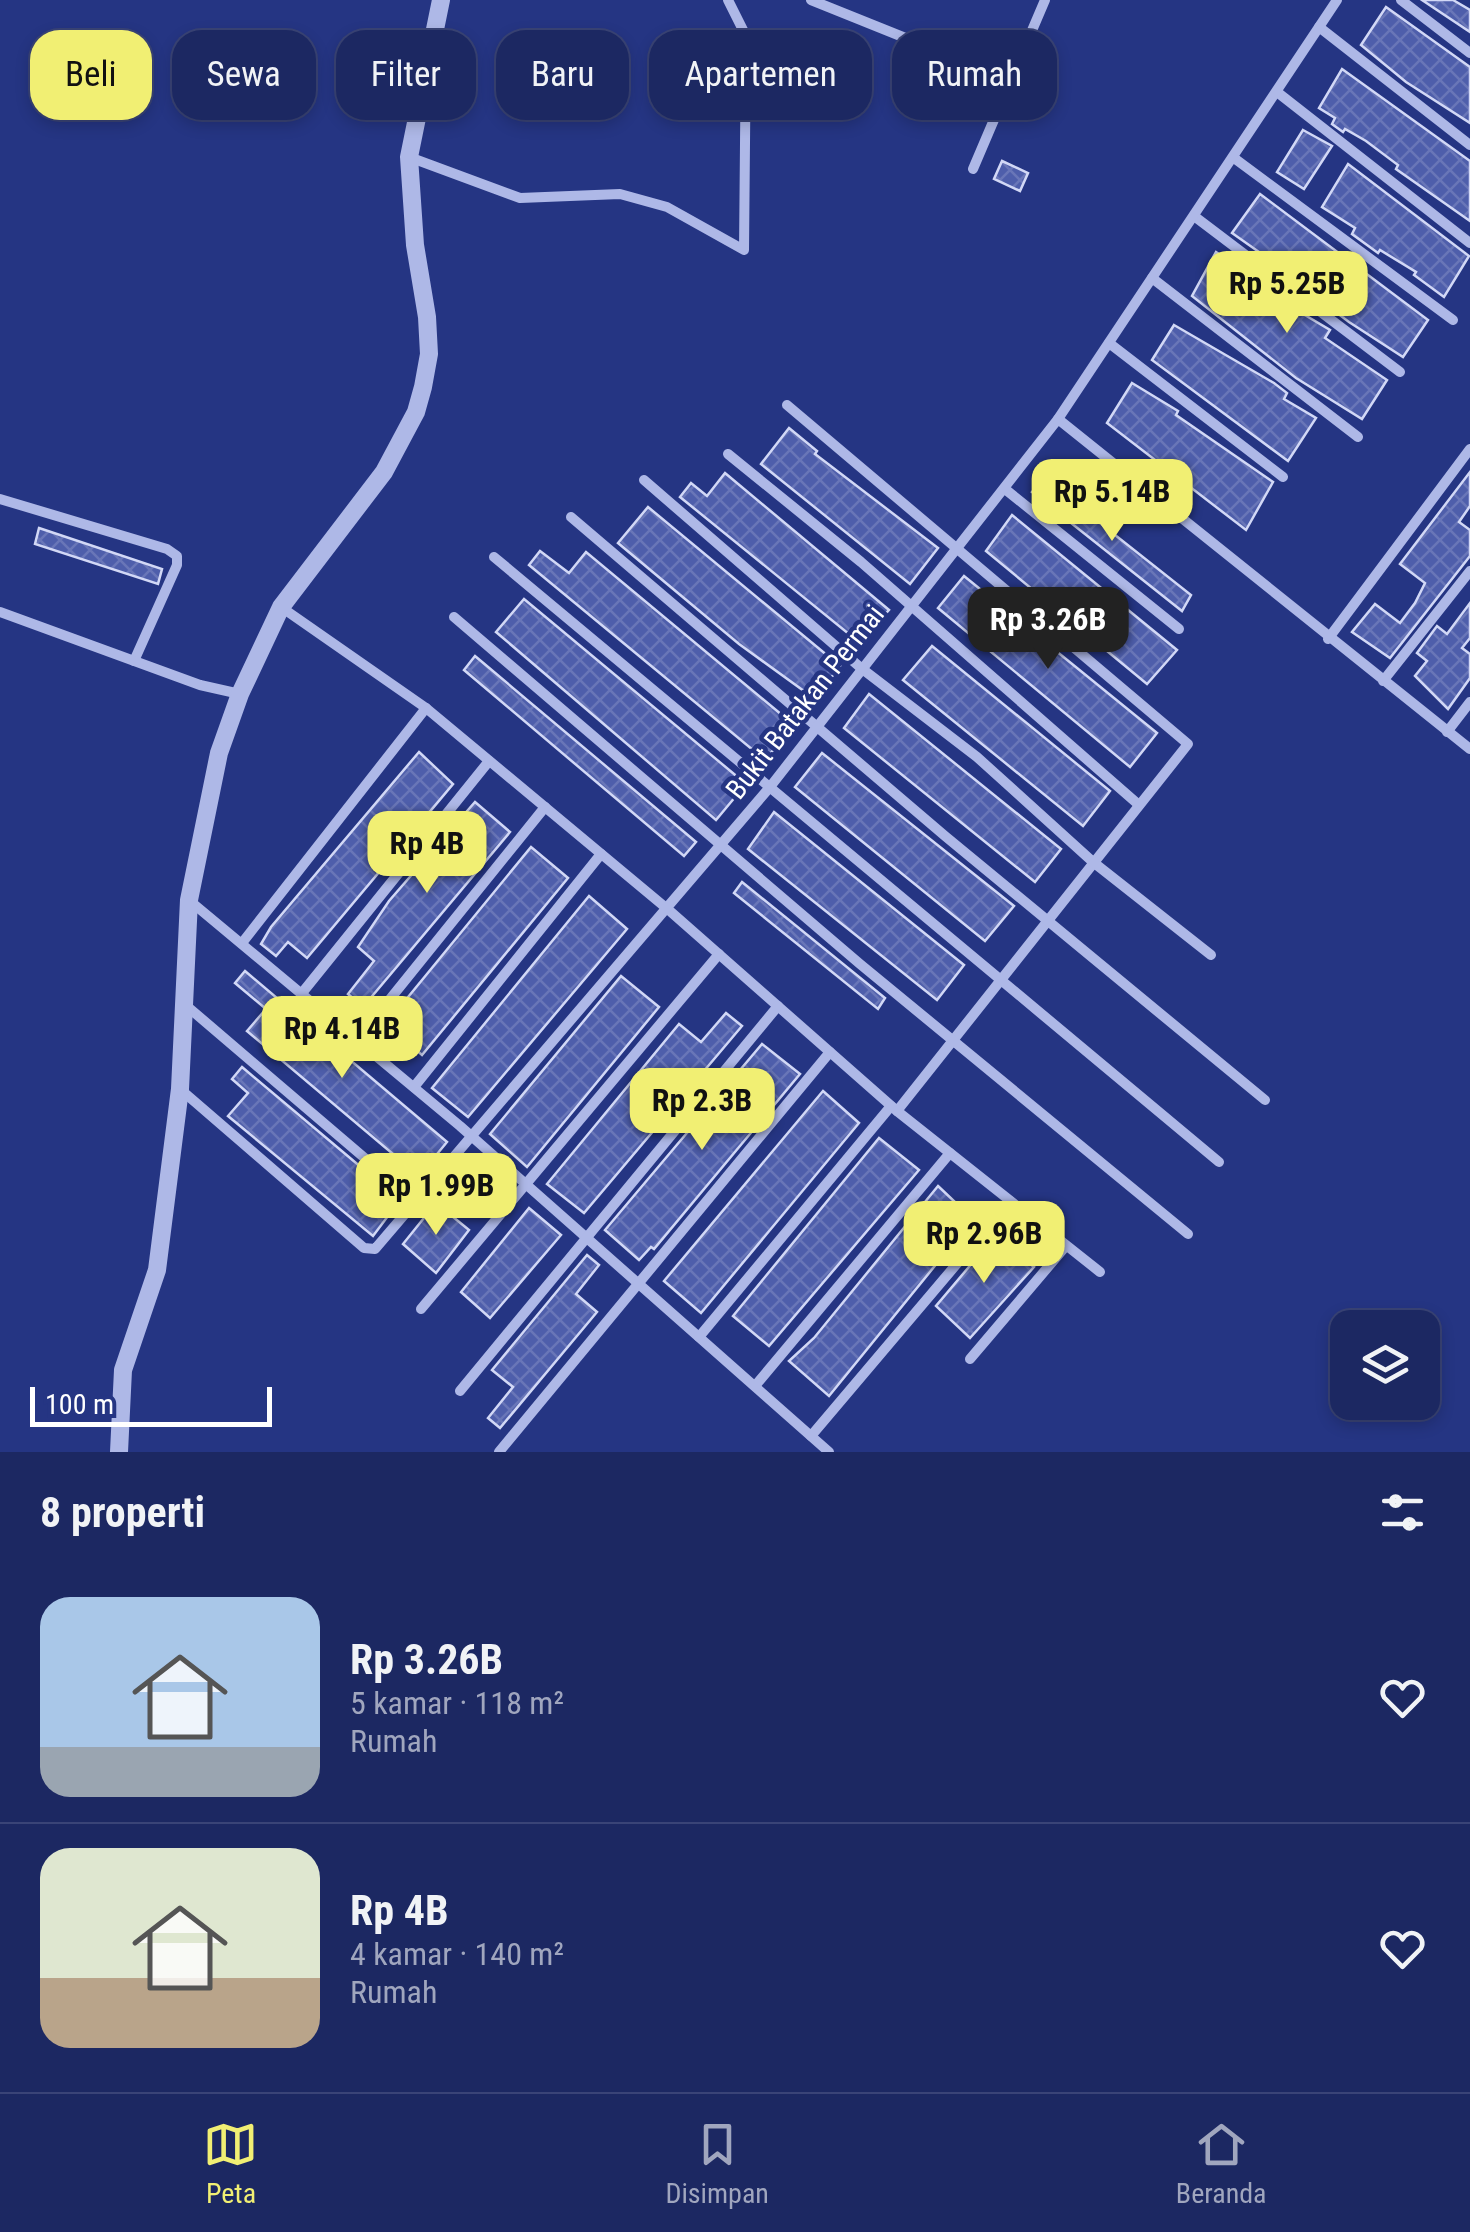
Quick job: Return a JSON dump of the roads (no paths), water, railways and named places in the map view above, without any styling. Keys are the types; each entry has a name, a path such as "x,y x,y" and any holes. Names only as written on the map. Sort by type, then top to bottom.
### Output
{"street":[{"path":"120,1452 123,1370 157,1270 180,1089 181,1001 189,900 220,752 240,694 280,608 322,548 362,504 416,412 429,354 409,157 441,0"},
{"path":"409,157 520,198 620,194 667,208 744,250 746,36 728,0"},
{"path":"811,0 892,33"},
{"path":"1032,30 1046,0"},
{"name":"Bukit Batakan Permai","path":"180,1089 364,1248 375,1249 664,906 770,787 955,546 1005,489 1058,419 1337,0"},
{"path":"1401,0 1470,52"},
{"path":"1319,27 1470,145"},
{"path":"1277,92 1470,242"},
{"path":"973,168 993,120"},
{"path":"1234,158 1453,320"},
{"path":"1194,216 1400,372"},
{"path":"1152,278 1358,437"},
{"path":"1109,343 1283,477"},
{"path":"699,1337 894,1108 1188,744 786,405"},
{"path":"1058,419 1328,640 1470,749"},
{"path":"1328,640 1470,449"},
{"path":"728,454 1140,805"},
{"path":"644,480 862,668 978,758 1093,862 1211,955"},
{"path":"1005,489 1179,628"},
{"path":"0,499 167,548 177,556 177,565 134,661"},
{"path":"571,517 1265,1100"},
{"path":"494,557 1219,1162"},
{"path":"1382,681 1470,571"},
{"path":"280,608 426,708 664,906 894,1108 1100,1272"},
{"path":"0,612 134,661 240,694"},
{"path":"454,616 720,844 1188,1234"},
{"path":"1447,732 1470,702"},
{"path":"242,943 426,708"},
{"path":"302,994 489,761"},
{"path":"357,1040 545,808"},
{"path":"414,1087 601,854"},
{"path":"189,900 471,1135 829,1452"},
{"path":"421,1309 719,954"},
{"path":"181,1001 414,1201"},
{"path":"460,1391 778,1006"},
{"path":"499,1452 830,1052"},
{"path":"755,1386 950,1153"},
{"path":"811,1436 1010,1201"},
{"path":"970,1359 1065,1246"}]}
